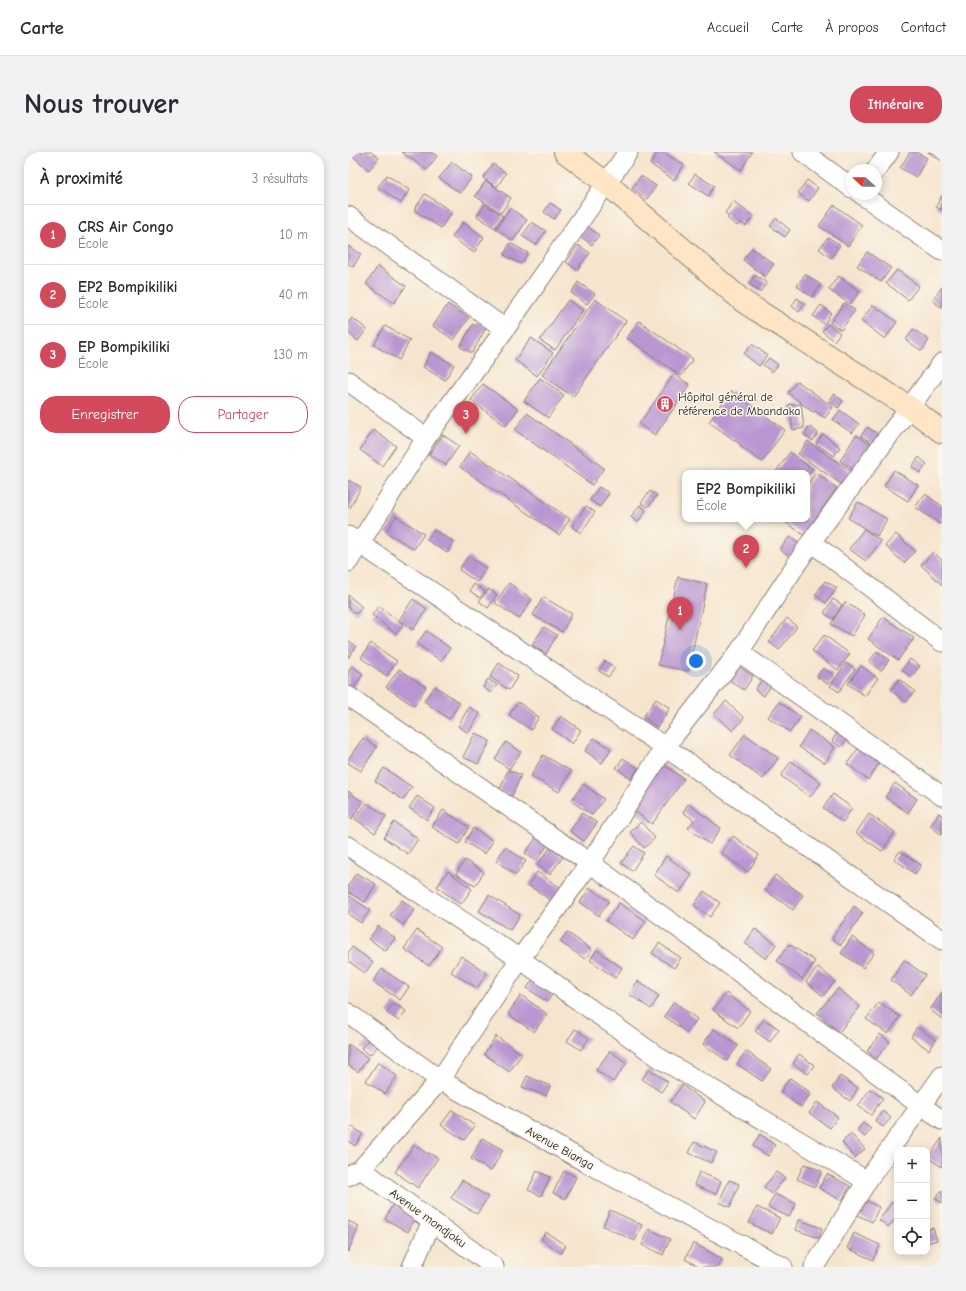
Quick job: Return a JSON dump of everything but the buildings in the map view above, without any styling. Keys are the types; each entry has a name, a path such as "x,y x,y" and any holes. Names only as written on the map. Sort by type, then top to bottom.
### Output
{"street":[{"path":"565,152 606,183 744,302 909,407 942,432"},
{"path":"348,562 354,540 505,330 628,152"},
{"path":"803,152 846,184"},
{"path":"880,164 889,152"},
{"path":"870,200 942,251"},
{"path":"348,216 505,330"},
{"path":"355,1172 440,1080 520,959 590,863 666,747 739,652 811,542 942,363"},
{"path":"348,381 426,438"},
{"path":"354,540 666,747 942,940"},
{"path":"811,542 942,642"},
{"path":"739,652 942,796"},
{"path":"348,696 590,863 942,1120"},
{"path":"348,846 520,959 661,1059 867,1181"},
{"name":"Avenue Bianga","path":"348,1012 440,1080 587,1163 782,1267"},
{"path":"814,1267 867,1181 942,1076"},
{"name":"Avenue mondjoku","path":"355,1172 432,1221 494,1267"},
{"path":"412,1267 432,1221"}],"place":[{"name":"Hôpital général de référence de Mbandaka","path":"665,404"},
{"name":"EP Bompikiliki","path":"466,434"},
{"name":"EP2 Bompikiliki","path":"746,568"},
{"name":"CRS Air Congo","path":"680,630"}]}
